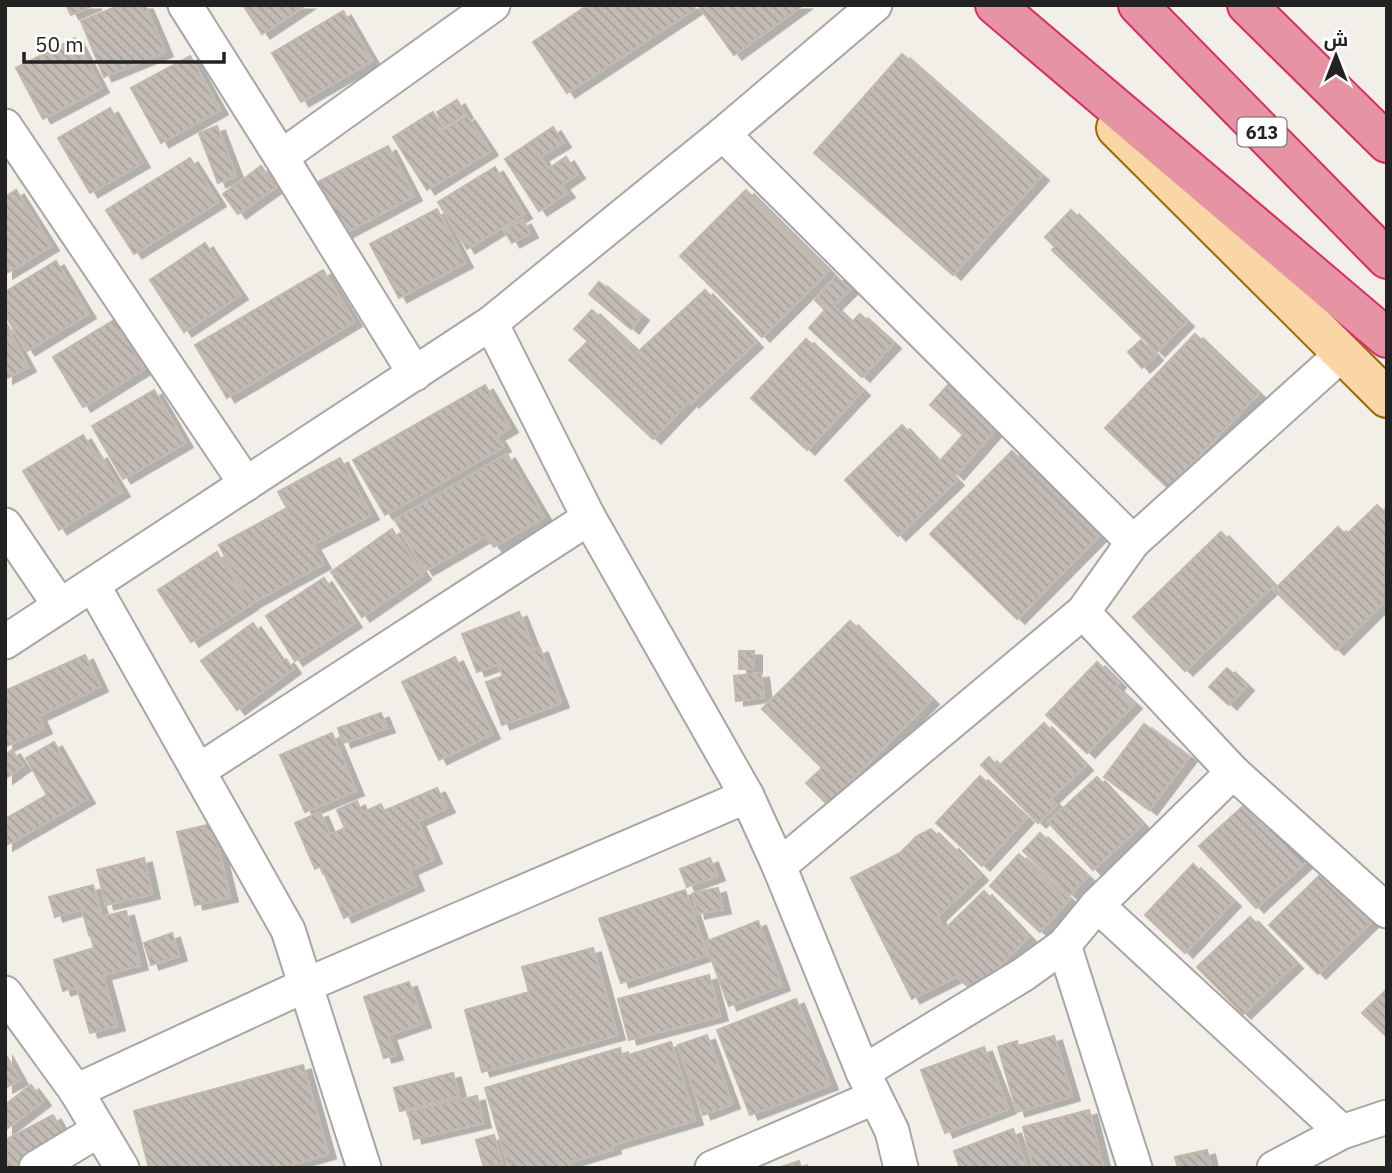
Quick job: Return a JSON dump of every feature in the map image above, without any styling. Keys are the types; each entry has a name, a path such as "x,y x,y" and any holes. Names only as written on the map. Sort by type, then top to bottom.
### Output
{"highway":[{"path":"994,5 1387,338"},
{"name":"613","path":"1138,5 1387,259"},
{"path":"1247,5 1387,143"}],"main road":[{"path":"994,5 1387,398"}],"street":[{"path":"185,5 415,374"},
{"path":"281,157 493,5"},
{"path":"5,642 491,323 723,134 874,5"},
{"path":"5,126 246,484"},
{"path":"723,134 1133,542"},
{"path":"491,323 589,518 747,796 779,866 869,1084 892,1130 901,1168"},
{"path":"779,866 1083,612 1133,542 1343,354"},
{"path":"198,771 589,518"},
{"path":"5,525 60,606"},
{"path":"93,585 288,930 364,1168"},
{"path":"1083,612 1233,772 1387,911"},
{"path":"712,1168 869,1084 1064,945 1097,905 1233,772"},
{"path":"76,1091 306,985 747,796"},
{"path":"1097,905 1342,1132"},
{"path":"1064,945 1135,1168"},
{"path":"5,993 76,1091 122,1168"},
{"path":"1274,1168 1342,1132 1387,1117"},
{"path":"36,1168 99,1130"}],"building":[{"path":"66,5 94,5 71,15"},
{"path":"120,5 145,5 165,52 104,77 81,21"},
{"path":"243,5 306,5 262,34"},
{"path":"588,5 693,5 695,9 567,93 533,42"},
{"path":"698,5 803,5 734,55"},
{"path":"343,11 372,61 301,102 272,53"},
{"path":"75,38 101,88 43,119 16,68"},
{"path":"902,54 1041,176 953,275 814,153"},
{"path":"190,56 220,110 161,143 131,88"},
{"path":"457,100 465,114 445,126 437,112"},
{"path":"110,108 142,163 90,193 58,138"},
{"path":"433,112 444,130 467,116 490,151 427,190 393,137"},
{"path":"217,126 236,176 218,183 199,133"},
{"path":"553,127 563,143 540,157 548,169 566,157 577,174 561,185 567,193 539,211 505,159"},
{"path":"388,146 414,196 345,233 318,182"},
{"path":"190,158 218,202 134,254 106,210"},
{"path":"261,166 276,187 238,214 223,194"},
{"path":"495,167 524,214 467,249 438,202"},
{"path":"16,190 51,246 5,274 5,197"},
{"path":"746,190 828,271 762,337 680,256"},
{"path":"437,209 465,263 399,298 370,244"},
{"path":"1071,210 1186,322 1157,352 1052,250 1055,247 1045,237"},
{"path":"523,220 530,233 512,243 504,230"},
{"path":"205,243 240,295 184,332 150,280"},
{"path":"56,261 88,314 27,351 5,315 5,292"},
{"path":"323,270 354,322 227,398 195,345"},
{"path":"836,276 850,289 833,306 851,323 860,314 893,344 862,377 809,328 825,310 815,300"},
{"path":"599,282 641,316 631,329 589,294"},
{"path":"705,290 755,343 691,403 640,350"},
{"path":"592,310 689,401 653,439 569,360 588,341 574,329"},
{"path":"114,320 144,369 83,407 53,357"},
{"path":"5,321 28,367 5,379"},
{"path":"1195,334 1258,394 1168,488 1105,428"},
{"path":"806,339 862,391 807,450 751,398"},
{"path":"1141,340 1155,356 1142,368 1128,352"},
{"path":"485,385 510,428 496,436 503,447 385,515 353,460"},
{"path":"948,385 997,428 956,475 940,461 963,435 930,405"},
{"path":"154,390 185,443 123,479 92,426"},
{"path":"902,425 956,481 898,536 845,480"},
{"path":"83,435 96,456 99,454 122,492 59,530 23,471"},
{"path":"1012,451 1098,537 1017,619 930,534"},
{"path":"507,454 544,517 494,547 486,536 425,571 395,520"},
{"path":"340,458 371,515 312,545 323,564 250,604 219,545 287,508 278,492"},
{"path":"1377,505 1387,514 1387,599 1336,650 1274,590 1338,527 1346,535"},
{"path":"392,529 423,575 362,617 331,572"},
{"path":"1221,532 1273,586 1185,671 1133,617"},
{"path":"217,552 250,605 191,642 158,590"},
{"path":"324,578 354,623 295,661 266,616"},
{"path":"519,612 534,650 540,648 561,703 502,725 486,682 503,676 498,664 477,672 462,634"},
{"path":"850,621 931,700 827,804 806,783 822,768 762,709"},
{"path":"253,623 281,662 286,659 293,669 237,710 201,661"},
{"path":"739,651 754,651 754,669 739,669"},
{"path":"85,655 100,687 38,716 44,729 5,747 5,691"},
{"path":"455,657 492,734 439,760 402,682"},
{"path":"1097,662 1118,683 1115,687 1134,704 1087,753 1046,715"},
{"path":"1227,668 1246,686 1229,705 1209,687"},
{"path":"761,673 764,697 736,701 734,676"},
{"path":"381,713 387,728 343,743 338,728"},
{"path":"1044,723 1085,766 1050,799 1056,805 1038,823 981,765 989,757 998,767"},
{"path":"1144,724 1189,757 1149,810 1104,777"},
{"path":"332,733 356,791 305,812 280,755"},
{"path":"54,742 87,799 5,846 5,819 47,795 26,758"},
{"path":"12,750 23,766 5,779 5,755"},
{"path":"980,776 1026,818 982,866 936,823"},
{"path":"1097,777 1142,825 1093,870 1048,822"},
{"path":"437,788 447,808 417,821 434,859 409,870 416,886 344,918 321,866 315,869 295,823 320,812 330,835 345,828 337,810 357,801 362,813 381,804 384,811"},
{"path":"1251,799 1308,860 1256,908 1199,846"},
{"path":"212,824 230,897 195,905 177,832"},
{"path":"931,829 953,851 950,844 980,876 937,917 944,930 984,891 1028,937 992,974 967,986 957,976 912,999 851,878 900,853 917,836"},
{"path":"1040,833 1087,877 1070,895 1023,851"},
{"path":"1019,854 1069,899 1040,932 990,886"},
{"path":"144,858 152,894 106,905 97,870"},
{"path":"710,858 717,876 687,887 680,869"},
{"path":"1193,864 1233,902 1185,953 1145,915"},
{"path":"1323,872 1373,920 1318,974 1269,925"},
{"path":"93,885 102,917 126,911 140,965 103,975 117,1026 90,1033 77,987 63,991 54,960 94,948 90,934 82,909 55,917 49,897"},
{"path":"718,888 723,909 697,914 693,893"},
{"path":"685,890 707,955 621,983 599,919"},
{"path":"1250,917 1295,964 1243,1014 1197,967"},
{"path":"758,921 782,986 729,1006 705,942"},
{"path":"172,933 179,956 151,965 144,943"},
{"path":"593,948 617,1035 482,1072 465,1010 529,992 522,967"},
{"path":"709,975 720,1016 629,1040 618,999"},
{"path":"409,982 423,1023 388,1035 395,1055 384,1058 364,997"},
{"path":"1387,989 1387,1037 1362,1013"},
{"path":"796,999 830,1085 750,1115 717,1030"},
{"path":"707,1035 732,1104 703,1115 678,1045"},
{"path":"1054,1036 1072,1096 1017,1112 998,1047 1017,1041 1018,1046"},
{"path":"671,1042 695,1120 612,1145 613,1149 570,1162 572,1168 509,1168 485,1088 620,1048 622,1057"},
{"path":"984,1047 1008,1109 945,1133 921,1070"},
{"path":"5,1053 20,1080 5,1088"},
{"path":"303,1065 328,1154 281,1168 149,1168 134,1111"},
{"path":"453,1073 459,1096 400,1111 394,1088"},
{"path":"31,1085 43,1101 5,1130 5,1105"},
{"path":"477,1096 483,1123 414,1139 408,1112"},
{"path":"1089,1110 1103,1166 1033,1168 1023,1127"},
{"path":"53,1115 69,1144 23,1168 6,1168 5,1140"},
{"path":"1013,1129 1027,1168 960,1168 954,1151"},
{"path":"494,1135 502,1163 484,1168 476,1140"},
{"path":"1207,1150 1211,1168 1178,1168 1175,1157"},
{"path":"799,1161 801,1168 778,1168"}]}
